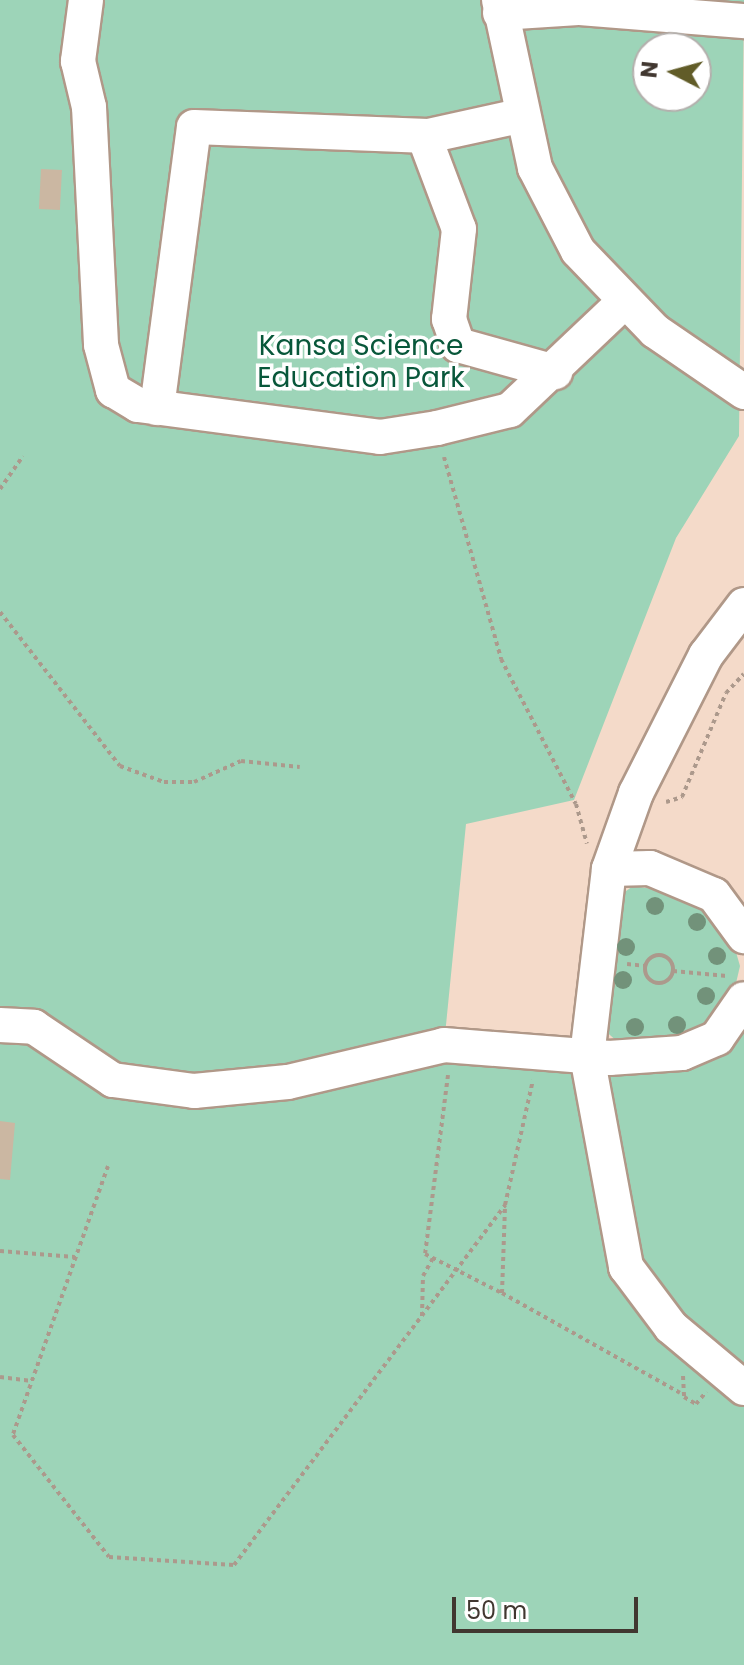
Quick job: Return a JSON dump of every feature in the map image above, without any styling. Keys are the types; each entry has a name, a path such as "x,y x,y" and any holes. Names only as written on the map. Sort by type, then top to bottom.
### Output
{"street":[{"path":"86,0 78,61 89,107 103,359 113,390 157,408 380,437 437,428 510,410 555,372 624,302"},
{"path":"744,21 578,8 500,6 520,116 552,208 578,251 624,302 744,392"},
{"path":"157,408 194,127 424,136 520,116"},
{"path":"424,136 459,229 449,319 458,345 555,372"},
{"path":"744,605 706,655 633,811 598,862 587,1056 626,1267 671,1327 744,1388"},
{"path":"598,862 650,868 706,891 731,911 744,936"},
{"path":"0,1025 34,1027 113,1080 194,1091 288,1082 451,1046 587,1056 682,1053 717,1038 744,999"}],"path":[{"path":"437,428 472,577 501,659 576,804 598,862"},
{"path":"0,489 23,456"},
{"path":"0,612 120,766 164,782 194,782 241,761 300,767"},
{"path":"633,811 682,797 726,693 744,674"},
{"path":"673,971 660,955 645,966 657,984 673,971 744,978"},
{"path":"451,1046 425,1254 460,1269 680,1393"},
{"path":"502,1293 505,1205 533,1099 533,1050"},
{"path":"108,1166 13,1435 109,1557 234,1565 460,1269 505,1205"},
{"path":"0,1251 75,1257"},
{"path":"422,1319 423,1276 433,1258"},
{"path":"0,1377 32,1381"}],"green space":[{"name":"Kansa Science Education Park","path":"0,0 744,0 739,436 676,538 574,800 466,824 444,1045 682,1053 744,999 744,1665 0,1665"},
{"path":"633,886 693,895 729,928 740,966 733,996 702,1036 620,1044 601,1027 611,902"}],"building":[{"path":"41,169 62,170 60,210 39,209"},
{"path":"0,1121 15,1123 10,1180 0,1179"}]}
